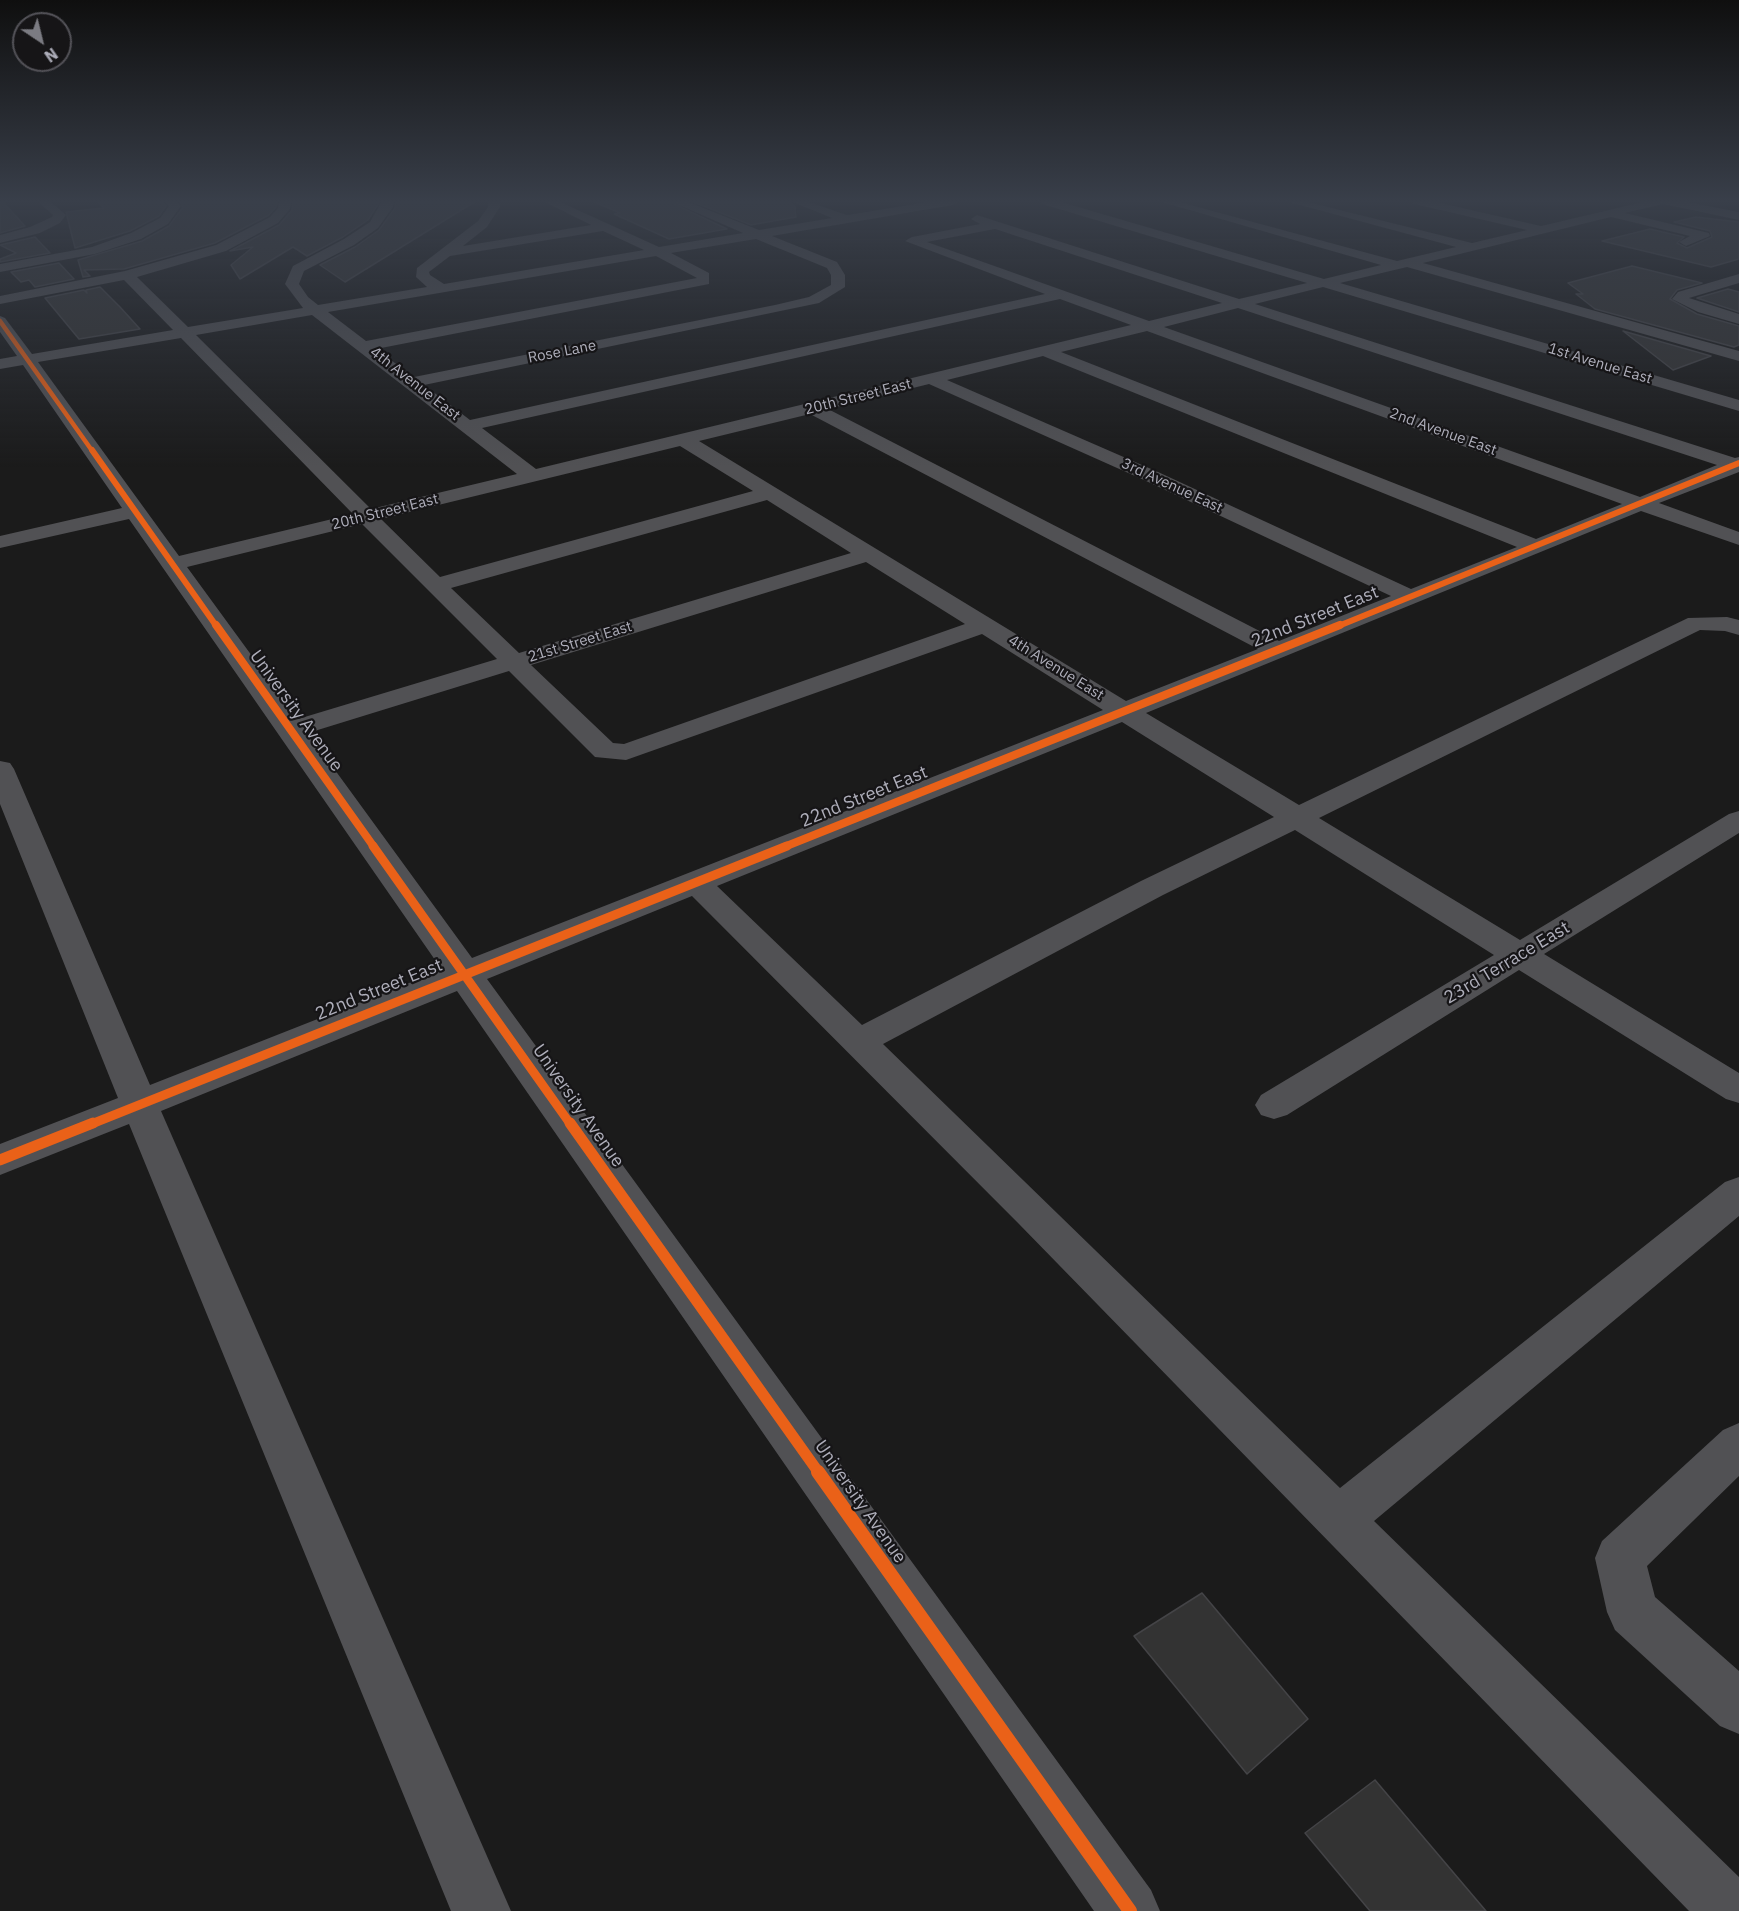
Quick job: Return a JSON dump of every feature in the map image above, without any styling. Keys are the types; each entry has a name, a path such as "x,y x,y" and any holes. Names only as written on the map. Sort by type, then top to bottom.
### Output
{"street":[{"path":"0,300 50,290"},
{"path":"142,290 435,585 605,751 626,752 986,626"},
{"name":"4th Avenue East","path":"295,290 302,300 532,476"},
{"path":"14,362 437,290"},
{"path":"365,346 656,290"},
{"name":"Rose Lane","path":"411,383 775,309 814,300 832,290"},
{"name":"2nd Avenue East","path":"1047,290 1739,539"},
{"path":"1194,290 1738,464"},
{"name":"20th Street East","path":"172,564 1295,290"},
{"name":"1st Avenue East","path":"1343,290 1739,406"},
{"path":"1498,290 1739,356"},
{"path":"1699,290 1683,295 1679,299 1703,309 1739,319"},
{"path":"468,426 1060,295"},
{"name":"University Avenue","path":"0,321 14,362 137,511 172,564 1130,1911"},
{"path":"1044,351 1536,547"},
{"name":"3rd Avenue East","path":"931,379 1151,476 1411,597"},
{"path":"812,408 1278,650"},
{"name":"4th Avenue East","path":"682,439 1739,1090"},
{"name":"22nd Street East","path":"0,1160 1536,547 1738,464"},
{"path":"435,585 770,493"},
{"path":"0,542 137,511"},
{"name":"21st Street East","path":"290,730 870,554"},
{"path":"858,1042 1152,888 1696,623 1727,624 1739,628"},
{"path":"0,769 139,1104 481,1911"},
{"name":"23rd Terrace East","path":"1274,1105 1739,820"},
{"path":"694,882 1339,1519 1731,1911"},
{"path":"1339,1519 1739,1193"},
{"path":"1739,1445 1620,1558 1633,1612 1739,1707"}],"building":[{"path":"83,290 87,293 86,290 103,290 140,329 79,339 45,298"},
{"path":"1578,290 1677,290 1670,299 1697,314 1739,326 1739,345 1734,347 1595,309 1576,294 1583,294"},
{"path":"1724,290 1739,292 1739,312 1697,298"},
{"path":"1623,331 1711,356 1673,370"},
{"path":"1202,1593 1308,1719 1247,1774 1134,1636"},
{"path":"1375,1780 1486,1911 1370,1911 1305,1833"}],"cycle path":[{"path":"0,321 1130,1911"},
{"path":"0,1160 1536,547 1739,463"}]}
